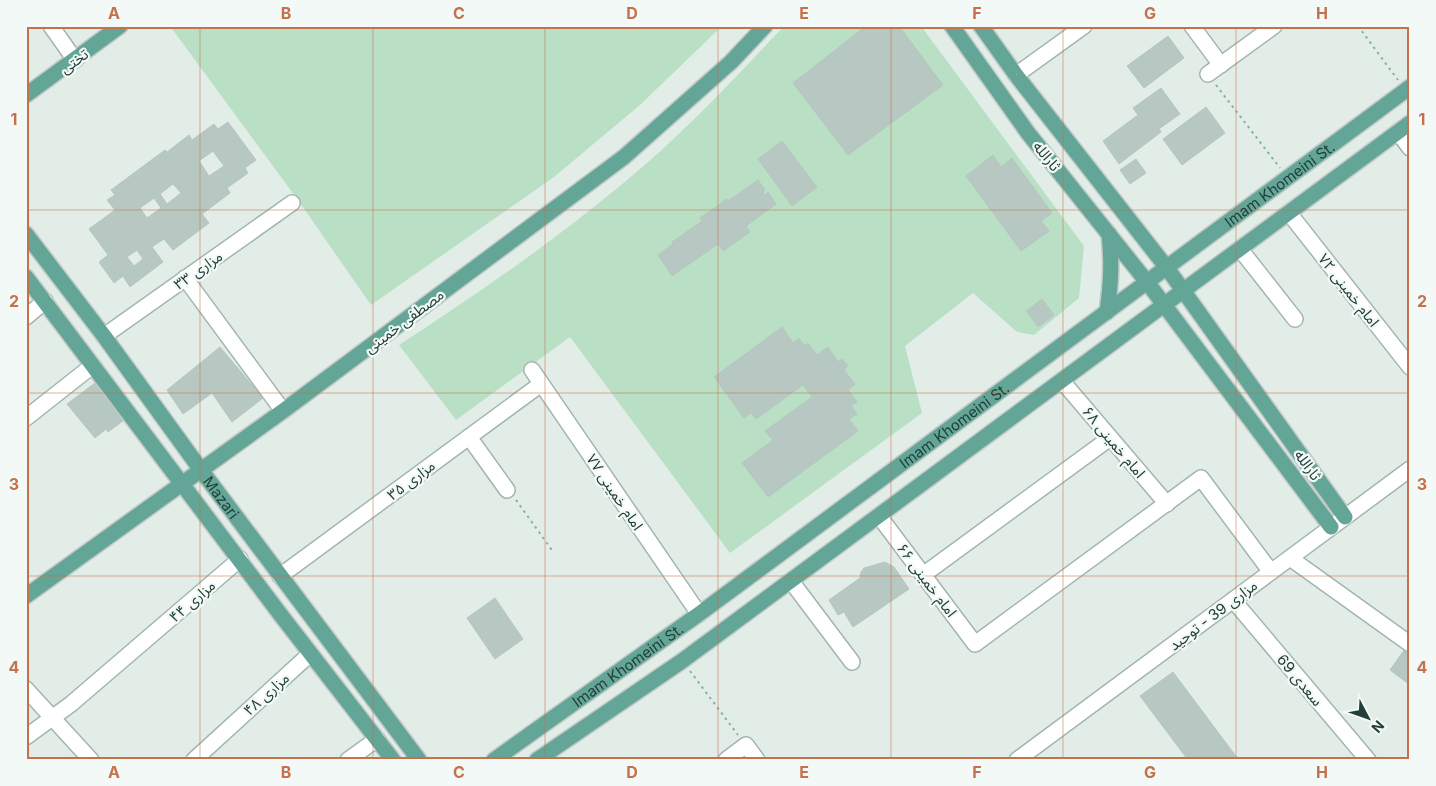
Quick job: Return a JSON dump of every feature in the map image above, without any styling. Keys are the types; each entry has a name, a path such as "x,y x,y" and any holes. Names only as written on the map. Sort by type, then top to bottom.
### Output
{"main road":[{"name":"تختی","path":"26,94 120,26"},
{"name":"مصطفی خمینی","path":"26,596 283,410 624,157 731,62 765,26"},
{"name":"ثارالله","path":"952,26 1028,133 1147,282 1163,306 1331,527"},
{"name":"ثارالله","path":"981,26 1016,75 1167,268 1345,517"},
{"name":"Imam Khomeini St.","path":"494,760 699,614 1408,89"},
{"name":"Imam Khomeini St.","path":"537,760 682,661 1404,128"},
{"name":"Mazari","path":"26,234 419,760"},
{"path":"1107,312 1112,281 1109,234"},
{"name":"Mazari","path":"26,277 310,654 393,760"}],"street":[{"path":"51,26 75,60"},
{"path":"1016,75 1084,26"},
{"path":"1192,26 1221,65"},
{"path":"1208,74 1274,26"},
{"path":"1404,128 1410,148"},
{"name":"مزاری ۳۳","path":"104,336 292,203"},
{"name":"امام خمینی ۷۲","path":"1289,213 1410,367"},
{"path":"1240,249 1296,320"},
{"path":"186,278 283,410"},
{"path":"26,317 45,301"},
{"path":"26,418 92,366"},
{"name":"امام خمینی ۷۷","path":"532,370 699,614"},
{"name":"امام خمینی ۶۸","path":"1062,380 1167,504"},
{"name":"مزاری ۳۵","path":"280,576 541,384"},
{"path":"469,437 507,490"},
{"path":"923,575 1110,438"},
{"name":"مزاری 39 - توحید","path":"1016,760 1410,469"},
{"path":"1167,504 1201,478 1271,572"},
{"name":"امام خمینی ۶۶","path":"879,516 974,644 1167,504"},
{"path":"1290,558 1410,644"},
{"name":"مزاری ۴۴","path":"26,737 72,704 240,559"},
{"path":"791,581 852,662"},
{"name":"سعدی 69","path":"1233,600 1368,760"},
{"name":"مزاری ۴۸","path":"194,760 310,654"},
{"path":"26,689 91,760"},
{"path":"348,760 377,739"},
{"path":"726,760 746,745 757,760"}],"path":[{"path":"1358,26 1408,89"},
{"path":"1208,74 1287,178"},
{"path":"507,490 554,553"},
{"path":"682,661 746,745"}],"green space":[{"path":"170,26 722,26 640,105 554,177 371,305 300,203"},
{"path":"784,26 921,26 1084,246 1079,298 1034,335 1017,332 973,293 905,346 922,413 730,553 570,337 456,420 399,345 513,268 643,167 725,88"}],"building":[{"path":"866,26 899,26 943,85 848,155 793,83"},
{"path":"1168,36 1184,58 1144,88 1127,66"},
{"path":"1161,88 1180,114 1159,129 1161,132 1119,164 1103,141 1138,115 1133,108"},
{"path":"1206,107 1225,133 1182,165 1163,139"},
{"path":"228,122 256,160 245,168 248,173 227,188 230,193 202,214 209,223 173,250 164,239 152,247 163,262 130,287 123,276 114,283 99,262 108,255 89,229 115,210 107,200 115,195 111,190 165,150 167,152 189,135 192,140 214,124 218,129","holes":["213,151 224,166 209,176 199,161","173,184 181,193 167,204 160,194","154,198 161,208 147,218 140,208","137,250 143,259 134,266 127,257"]},
{"path":"782,141 817,187 792,206 758,159"},
{"path":"993,155 1001,167 1012,158 1052,213 1041,221 1049,231 1021,251 966,176"},
{"path":"1136,159 1146,173 1130,184 1120,170"},
{"path":"758,180 765,190 763,192 765,195 768,192 776,204 746,226 750,232 723,251 718,244 672,276 658,255 673,244 672,242 702,221 700,218"},
{"path":"1042,299 1054,315 1038,327 1026,311"},
{"path":"782,327 793,343 799,338 804,346 808,343 817,355 828,347 838,362 842,359 848,366 844,370 855,384 848,390 857,402 851,406 857,414 849,419 858,431 768,497 742,463 773,440 765,431 812,397 803,385 756,419 751,413 744,418 714,377"},
{"path":"220,347 263,398 232,422 212,393 183,414 167,390"},
{"path":"95,383 124,420 108,432 106,429 95,438 67,404"},
{"path":"885,562 894,567 909,589 853,627 844,612 838,615 829,600 860,578 864,568"},
{"path":"495,598 523,639 495,659 467,618"},
{"path":"1405,649 1410,652 1410,685 1390,670"},
{"path":"1173,672 1237,760 1188,760 1140,696"}]}
